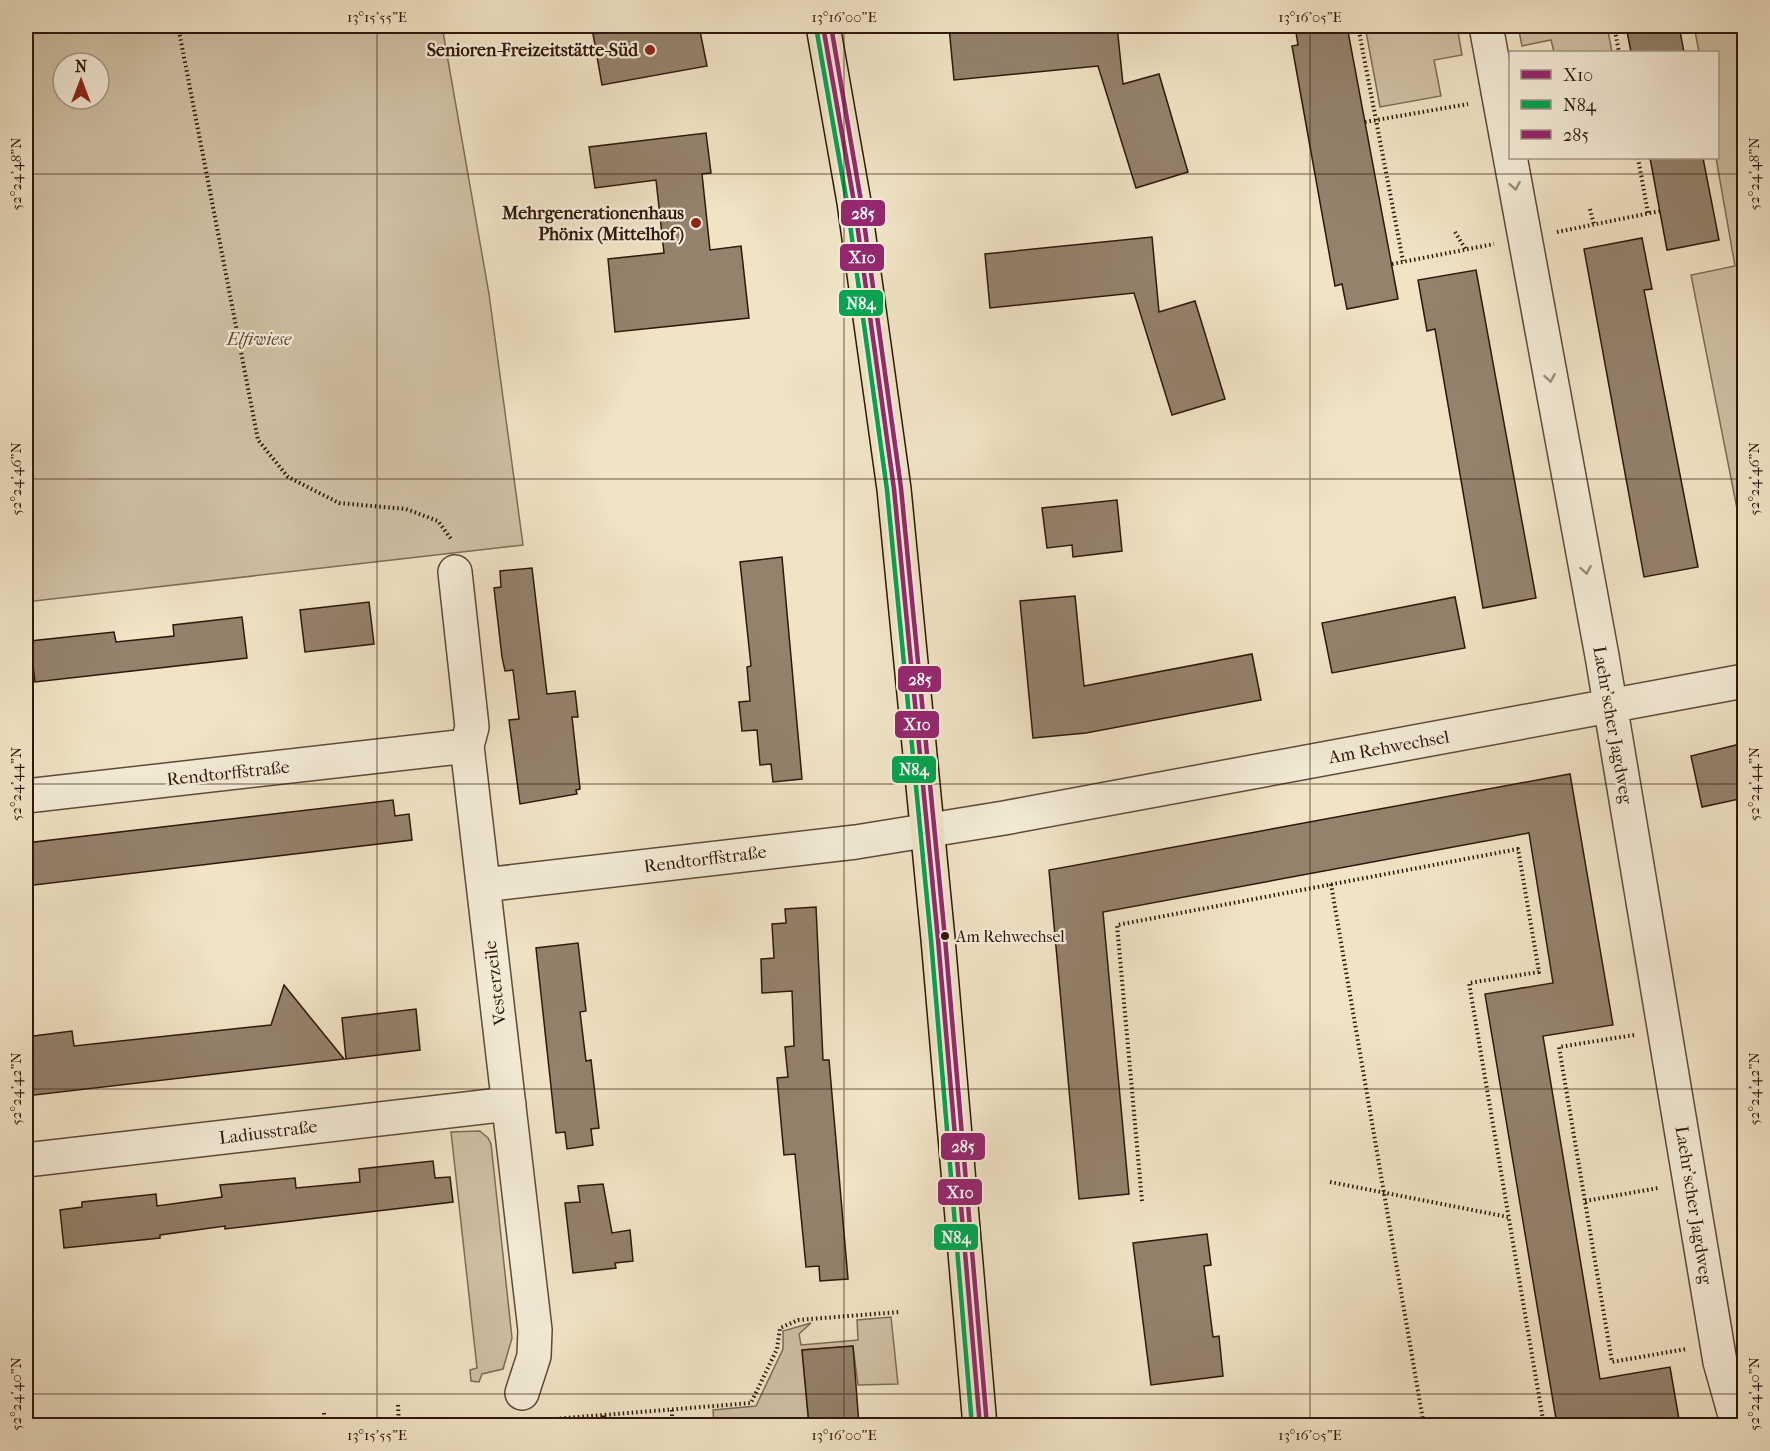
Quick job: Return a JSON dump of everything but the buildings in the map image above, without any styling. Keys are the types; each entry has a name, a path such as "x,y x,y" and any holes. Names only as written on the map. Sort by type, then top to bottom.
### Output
{"main road":[{"path":"823,26 854,202 900,541 980,1425"}],"street":[{"name":"Laehr'scher Jagdweg","path":"1486,26 1509,152"},
{"name":"Laehr'scher Jagdweg","path":"1510,159 1610,706 1720,1362 1738,1425"},
{"name":"Vesterzeile","path":"455,558 472,727 467,746 535,1330 534,1356 523,1412"},
{"name":"Am Rehwechsel","path":"926,830 1004,818 1744,681"},
{"name":"Rendtorffstraße","path":"26,795 467,746"},
{"name":"Rendtorffstraße","path":"484,885 856,842 926,830"},
{"name":"Ladiusstraße","path":"26,1160 510,1104"}],"path":[{"path":"178,26 258,440 288,477 339,503 406,509 438,521 455,558"},
{"path":"1358,26 1403,261"},
{"path":"1614,26 1619,51"},
{"path":"1365,122 1475,102"},
{"path":"1638,159 1648,213"},
{"path":"1590,209 1594,225"},
{"path":"1550,233 1660,211"},
{"path":"1455,232 1466,250"},
{"path":"1392,264 1501,242"},
{"path":"1142,1201 1117,925 1518,849 1539,972 1469,983 1544,1425"},
{"path":"1332,884 1425,1425"},
{"path":"1640,1034 1559,1047 1612,1362 1693,1348"},
{"path":"1330,1182 1508,1217"},
{"path":"1585,1201 1665,1186"},
{"path":"487,1425 523,1412 603,1415 751,1403 777,1349 780,1328 798,1320 899,1312"},
{"path":"398,1406 399,1425"},
{"path":"672,1410 672,1425"},
{"path":"324,1413 325,1425"},
{"path":"603,1415 603,1425"},
{"path":"182,1425 270,1423 288,1425"}],"green space":[{"name":"Elfiwiese","path":"26,26 442,26 489,294 523,545 26,602"},
{"path":"1365,26 1457,26 1462,55 1434,60 1441,96 1380,107"},
{"path":"1518,26 1607,26 1612,51 1554,51 1551,40 1522,46"},
{"path":"1694,26 1744,26 1744,529 1741,529 1691,275 1735,266 1716,159 1719,159 1719,51 1699,51"},
{"path":"480,1131 491,1144 512,1338 503,1369 482,1374 479,1382 471,1381 470,1370 477,1368 451,1132"},
{"path":"891,1317 898,1384 858,1385 853,1346 802,1350 809,1425 714,1425 713,1410 756,1406 783,1349 783,1331 811,1323 799,1334 801,1345 858,1340 857,1320"}],"transit line":[{"name":"X10","path":"823,26 854,202 894,489 938,939 980,1426"},
{"name":"285","path":"831,26 861,201 901,488 945,938 987,1425"},
{"name":"N84","path":"816,27 847,203 887,490 931,940 972,1426"}],"place":[{"name":"Senioren-Freizeitstätte-Süd","path":"650,50"},
{"name":"Mehrgenerationenhaus Phönix (Mittelhof)","path":"696,223"},
{"name":"Am Rehwechsel","path":"945,936"}]}
